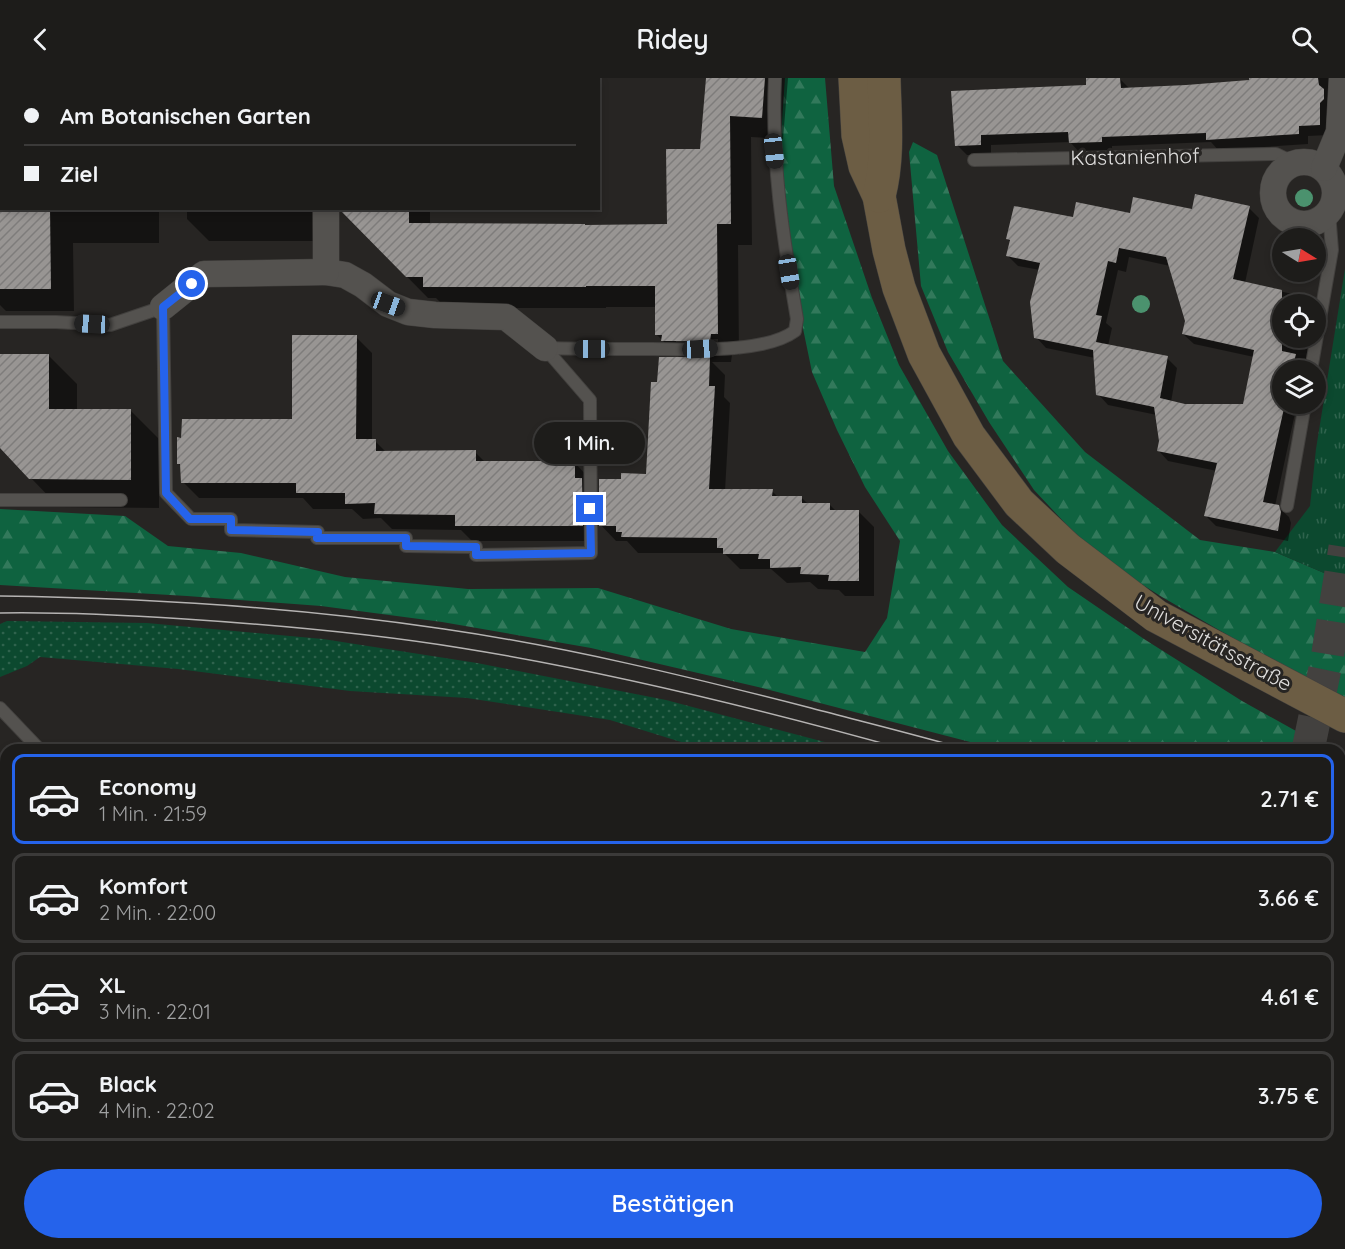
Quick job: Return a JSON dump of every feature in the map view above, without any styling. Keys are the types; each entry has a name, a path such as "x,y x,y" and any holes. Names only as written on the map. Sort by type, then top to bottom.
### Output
{"street":[{"name":"Universitätsstraße","path":"855,78 858,135 866,166 879,196 899,288 924,354 969,436 1018,502 1068,549 1156,616 1345,716"},
{"name":"Universitätsstraße","path":"879,196 884,178 886,152 884,78"},
{"path":"1295,163 1279,173 1274,182 1272,191 1276,209 1290,222 1307,225 1316,223 1329,212 1334,203 1334,184 1324,168 1339,132 1342,78"},
{"name":"Kastanienhof","path":"1295,163 1305,161 1324,168"},
{"path":"326,210 326,272"},
{"path":"163,307 204,274 326,272 345,275 388,304 408,312 506,317 544,348"}],"lane":[{"path":"544,348 700,349 750,346 785,338 795,331 797,319 781,225 774,151 775,78"},
{"name":"Kastanienhof","path":"974,160 1276,154 1295,163"},
{"path":"1313,360 1332,250 1329,212"},
{"path":"0,322 110,325 163,307 166,493 190,519 231,519 231,530 318,532 317,538 406,538 406,546 476,547 476,555 591,553 590,400 544,348"},
{"path":"1287,506 1303,414"},
{"path":"0,500 121,500"},
{"path":"0,708 34,744"}],"green space":[{"path":"785,78 825,78 834,186 872,298 899,365 948,451 1002,525 1068,587 1144,639 1242,701 1319,744 978,744 758,687 591,648 442,622 321,606 0,585 0,509 125,516 168,546 241,553 345,577 468,589 598,588 731,629 865,652 887,618 900,541 865,487 812,372 800,314 787,224 780,152"},
{"path":"913,142 937,155 1003,361 1085,452 1200,540 1275,552 1345,582 1345,699 1262,655 1095,555 1034,490 989,422 948,352 921,286 909,152"},
{"path":"1345,269 1345,582 1275,552 1310,506 1322,414 1326,414 1326,387"},
{"path":"7,621 147,623 323,639 477,663 666,700 832,744 688,744 610,720 467,698 350,691 178,669 40,657 27,666 0,677 0,624"}],"building":[{"path":"706,78 765,78 762,118 730,116 731,224 717,224 718,334 711,334 710,341 661,341 662,335 655,335 655,286 423,287 423,277 406,277 341,211 409,210 409,223 667,224 666,149 700,149"},
{"path":"1086,78 1120,78 1121,88 1186,85 1249,80 1249,78 1318,78 1319,85 1324,89 1324,99 1320,103 1320,125 1299,126 1299,134 1206,140 1206,133 1102,137 1102,142 1069,143 1068,132 981,135 981,145 955,146 951,91 1086,85"},
{"path":"1195,194 1250,206 1233,279 1282,290 1282,294 1272,294 1272,348 1282,348 1282,351 1296,354 1294,360 1272,360 1272,414 1283,414 1263,502 1279,505 1281,512 1278,531 1204,516 1217,463 1157,451 1159,441 1154,407 1096,395 1093,350 1034,338 1030,302 1040,263 1006,256 1010,240 1006,239 1014,206 1073,217 1076,202 1130,213 1133,197 1192,209","holes":["1119,248 1166,257 1185,321 1182,334 1254,350 1243,404 1185,404 1160,398 1168,356 1096,342 1102,316 1096,315 1108,261 1116,263"]},
{"path":"0,210 50,210 51,289 0,289"},
{"path":"292,335 357,335 356,439 376,439 376,451 476,450 476,461 575,461 575,478 582,478 583,526 455,526 455,515 374,514 375,503 345,504 345,493 296,493 296,483 181,483 180,464 177,464 177,437 181,438 182,419 292,419"},
{"path":"0,354 49,354 49,409 131,409 131,480 29,479 0,448"},
{"path":"659,357 710,357 709,386 715,386 709,489 773,489 772,496 802,496 802,503 830,503 830,510 859,510 859,581 828,581 829,575 800,574 801,567 770,568 770,559 758,559 759,554 723,554 723,548 717,548 717,538 621,537 622,532 616,532 616,526 599,526 599,479 621,479 621,473 646,474 651,382 657,382"}],"tunnel":[{"path":"1309,744 1327,659 1345,547"}],"tram line":[{"path":"0,596 111,599 278,609 389,621 490,636 674,674 947,744"},
{"path":"0,613 92,614 219,621 323,630 426,643 629,680 741,706 885,744"}],"route":[{"path":"192,284 163,307 166,493 190,519 231,519 231,530 318,532 317,538 406,538 406,546 476,547 476,555 591,553 590,509"}]}
